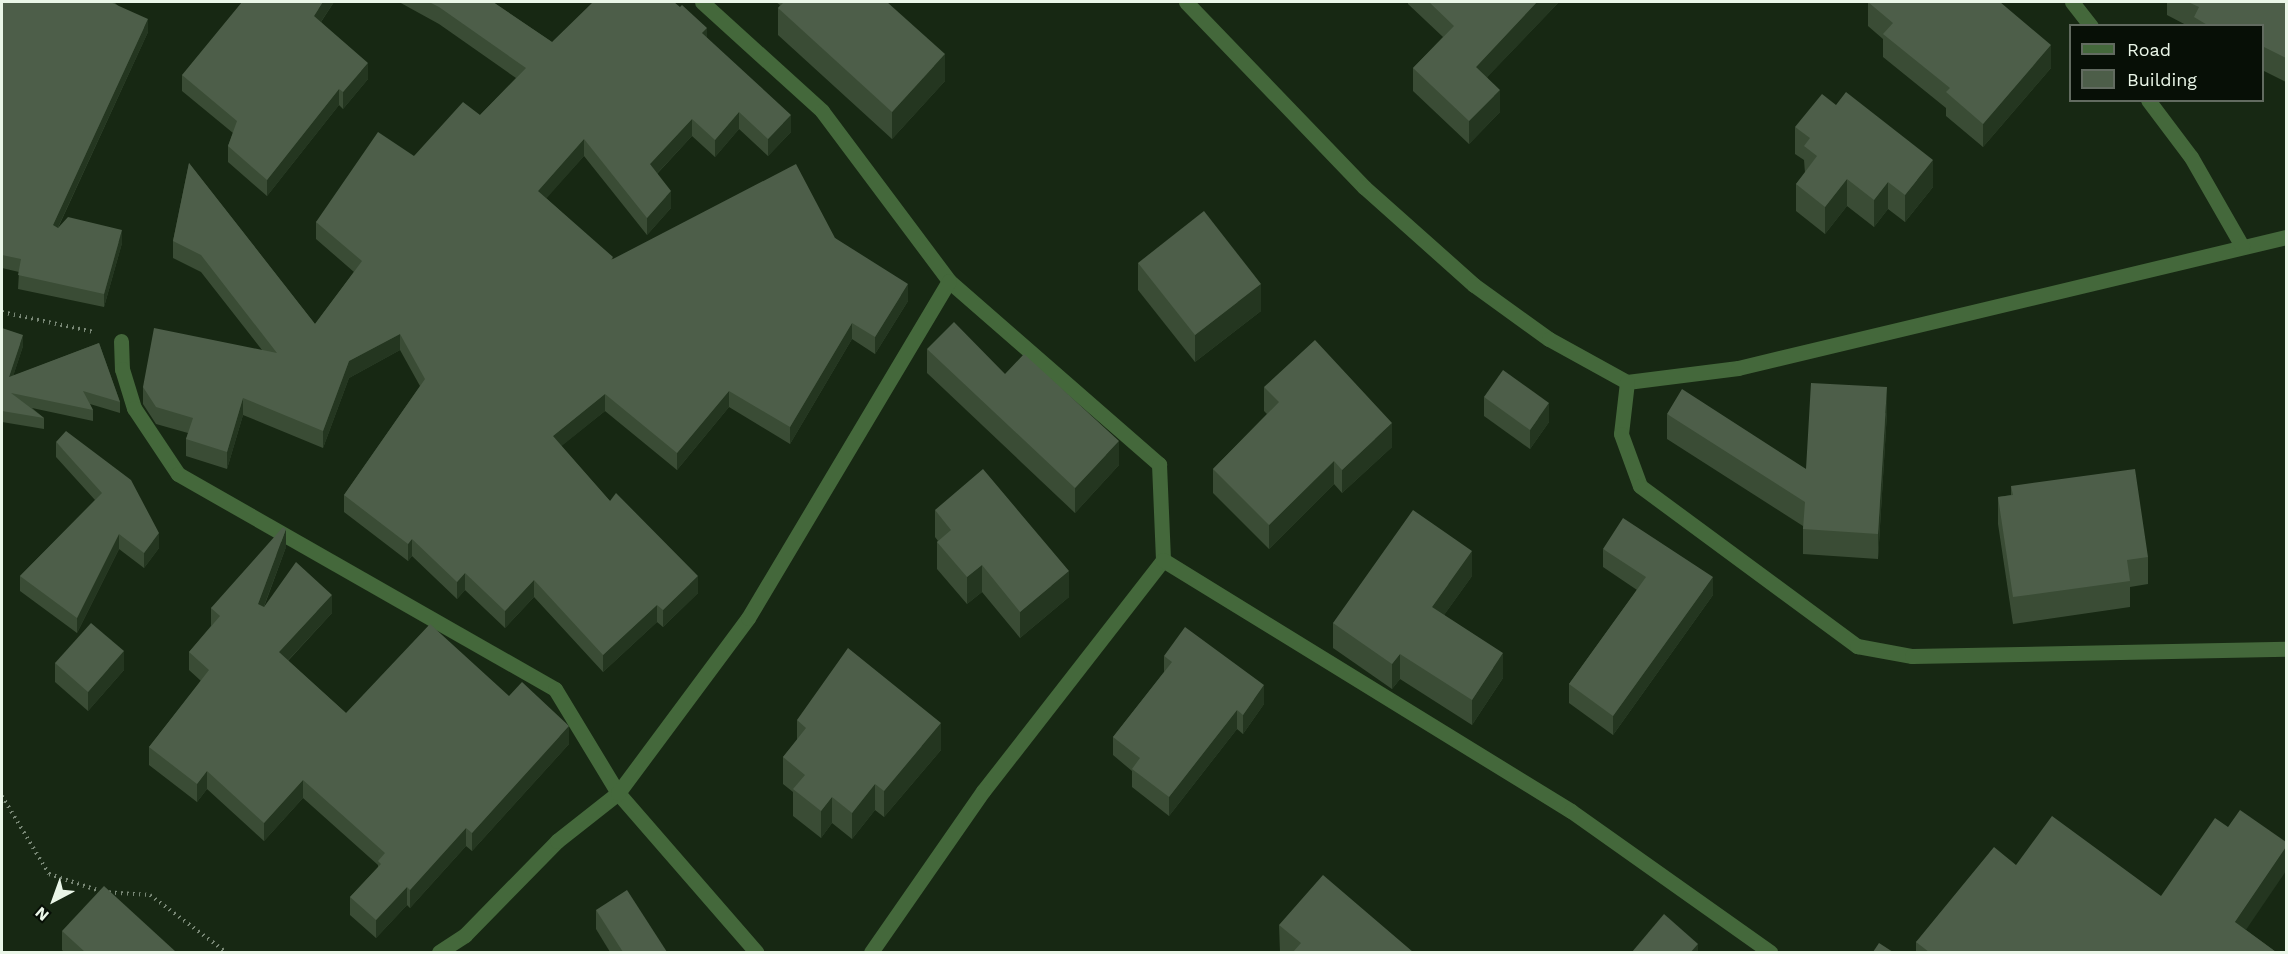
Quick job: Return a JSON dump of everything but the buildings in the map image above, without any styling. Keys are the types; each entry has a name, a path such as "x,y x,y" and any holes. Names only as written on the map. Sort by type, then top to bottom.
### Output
{"street":[{"path":"702,2 822,111 949,281 1159,464 1163,560 983,791 871,952"},
{"path":"1186,2 1364,187 1474,285 1549,339 1627,382 1738,368 2286,237"},
{"path":"2072,2 2089,24"},
{"path":"2150,102 2191,157 2242,246"},
{"path":"439,952 465,935 557,841 618,793 748,618 949,281"},
{"path":"121,341 122,369 134,408 178,474 555,689 618,793 756,952"},
{"path":"1627,382 1621,434 1640,486 1857,646 1912,656 2286,649"},
{"path":"1163,560 1571,811 1770,952"}],"path":[{"path":"2,312 63,323 121,341"},
{"path":"2,796 49,874 103,892 150,895 226,952"}]}
